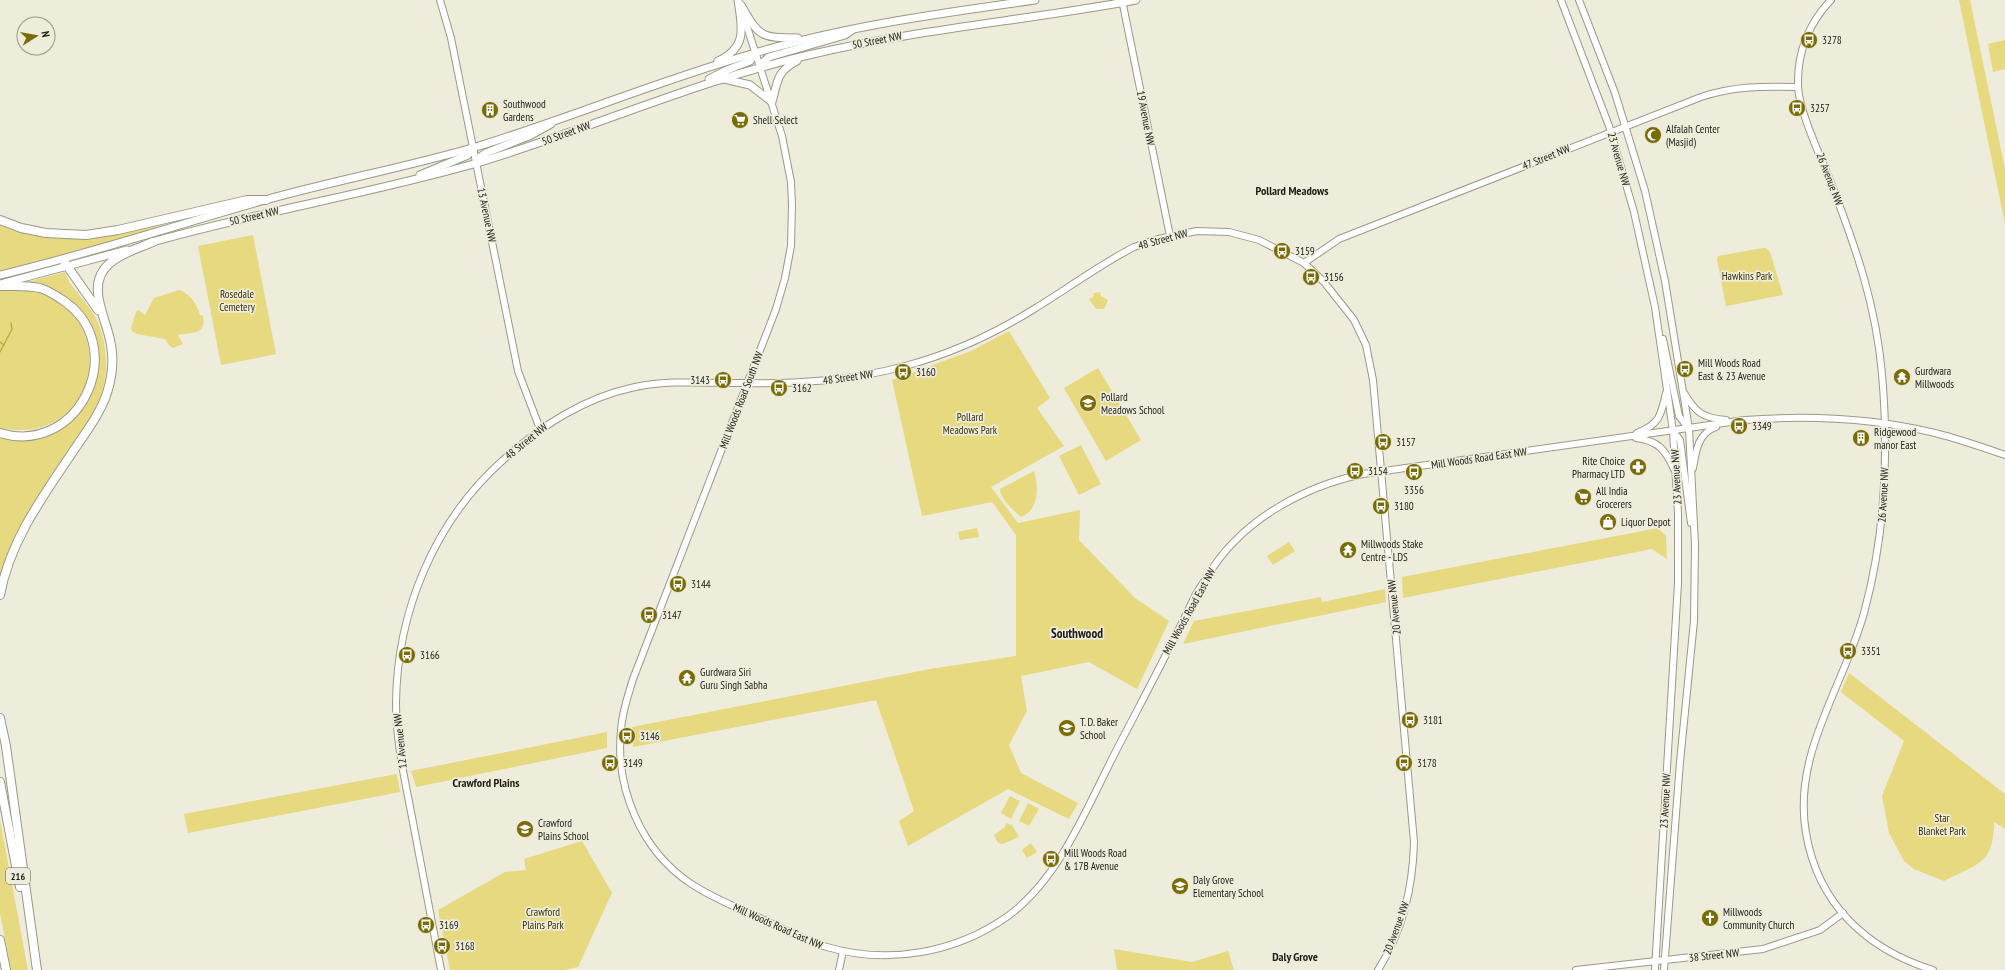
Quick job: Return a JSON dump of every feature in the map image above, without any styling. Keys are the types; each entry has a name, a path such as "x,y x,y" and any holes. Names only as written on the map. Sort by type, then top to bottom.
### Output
{"highway":[{"path":"0,220 22,228 46,232 86,235 118,230 247,200 266,200"},
{"path":"0,595 8,567 22,533 42,498 91,425 102,404 111,376 111,344 98,294 99,276 116,258 153,242"},
{"path":"66,263 94,302 107,329"},
{"path":"0,285 39,288 67,303 78,314 86,326 92,339 95,359 93,378 88,393 80,406 69,418 52,429 39,434 20,436 0,433"},
{"path":"0,718 37,970"},
{"name":"216","path":"0,782 37,970"},
{"path":"0,941 6,970"}],"main road":[{"path":"738,0 750,21 761,34 776,38 808,38"},
{"path":"691,73 722,59 736,48 741,38 742,28 738,0"},
{"name":"50 Street NW","path":"0,285 266,200 416,163 473,147 756,52 808,38 855,28 1035,0"},
{"name":"50 Street NW","path":"0,276 66,263 247,218 401,183 476,163 522,149 693,87 810,54 895,36 1136,0"},
{"path":"761,68 764,61 769,57 845,35 855,28"},
{"path":"693,87 727,70 750,61 756,52"},
{"path":"721,79 750,85 772,102 776,82 781,73 791,64 810,54"},
{"path":"476,163 480,157 486,153 544,129 561,118"},
{"path":"401,183 468,155 473,147"}],"street":[{"name":"13 Avenue NW","path":"440,0 451,38 518,371 540,429"},
{"name":"Mill Woods Road South NW","path":"627,794 621,763 620,744 622,722 627,698 780,296 788,264 791,238 791,182 782,136 738,0"},
{"name":"23 Avenue NW","path":"1561,0 1612,132 1641,238 1657,318 1673,431 1676,473 1678,590 1655,970"},
{"name":"23 Avenue NW","path":"1579,0 1626,126 1651,214 1665,281 1689,429 1695,544 1692,656 1680,762 1664,970"},
{"name":"26 Avenue NW","path":"1831,0 1814,22 1801,54 1798,87 1802,108 1854,242 1868,288 1881,359 1884,423 1883,512 1869,593 1850,655 1810,753 1804,788 1804,823 1812,857 1822,882 1843,913 1860,931 1880,947 1904,960 1933,970"},
{"name":"19 Avenue NW","path":"1123,1 1170,236"},
{"name":"47 Street NW","path":"1304,263 1339,239 1701,97 1728,89 1758,86 1798,87"},
{"name":"48 Street NW","path":"451,520 461,505 491,471 540,429 585,404 633,388 672,383 747,384 816,382 845,379 897,369 939,356 999,330 1127,251 1149,241 1197,230 1229,232 1259,240"},
{"name":"20 Avenue NW","path":"1259,240 1304,263 1324,282 1354,320 1366,345 1373,380 1414,842 1412,876 1407,899 1394,940 1378,970"},
{"path":"1657,318 1668,355 1679,416 1689,429"},
{"path":"1682,387 1684,394 1695,410 1703,416 1733,421"},
{"path":"1626,436 1650,428 1656,424 1667,390"},
{"name":"Mill Woods Road East NW","path":"627,794 636,818 652,844 683,878 712,896 792,933 822,946 869,955 902,955 954,944 982,932 1008,915 1033,894 1066,849 1196,594 1215,565 1248,530 1288,502 1333,481 1382,471 1626,436 1689,429 1733,421 1805,417 1848,418 1884,423 1936,433 2005,455"},
{"path":"1691,478 1698,443 1708,430 1733,421"},
{"path":"1673,431 1680,440 1688,507 1695,544"},
{"path":"1626,436 1645,439 1655,443 1668,454 1676,473"},
{"name":"12 Avenue NW","path":"441,970 399,747 396,701 402,645 414,594 432,552 451,520"},
{"name":"38 Street NW","path":"1576,970 1734,954 1770,947 1820,930 1843,913"},
{"path":"839,970 844,951"}],"green space":[{"path":"1959,0 1970,0 2005,169 2005,224"},
{"path":"2005,40 2005,69 1993,72 1988,44"},
{"path":"173,220 136,235 0,272 0,224 12,230 55,237"},
{"name":"Rosedale Cemetery","path":"253,235 276,354 221,365 198,246"},
{"name":"Hawkins Park","path":"1766,248 1770,252 1783,295 1726,306 1717,259 1718,256"},
{"path":"65,272 70,283 95,316 100,328 106,353 105,375 101,396 82,433 56,469 37,500 0,582 0,435 17,439 52,432 92,388 90,328 80,311 57,292 27,282"},
{"path":"9,289 34,290 63,305 81,326 89,351 88,377 78,401 59,419 33,429 0,428 0,291"},
{"path":"179,290 190,297 200,315 203,316 204,322 200,330 178,335 183,344 173,348 165,339 137,334 132,331 131,328 138,310 145,315 154,298"},
{"path":"1100,292 1101,296 1108,300 1104,309 1096,309 1089,299 1093,297 1094,293"},
{"name":"Pollard Meadows Park","path":"1009,331 1050,398 1037,408 1064,446 991,487 1018,523 1080,510 1079,540 1135,598 1169,621 1137,689 1089,662 1021,676 1027,711 1009,745 1021,773 1078,803 1069,819 1008,789 908,846 899,821 914,811 876,700 633,747 632,727 930,669 1016,656 1016,535 992,502 922,516 892,380 971,351"},
{"path":"1098,368 1141,440 1106,461 1064,388"},
{"path":"1081,445 1101,484 1079,495 1059,456"},
{"path":"1034,471 1037,484 1036,497 1031,509 1027,514 1021,517 1002,497 1000,489"},
{"path":"977,528 979,537 960,540 958,532"},
{"path":"1658,528 1666,536 1667,559 1652,549 1403,598 1402,577"},
{"path":"1289,542 1295,551 1273,565 1267,556"},
{"path":"1385,589 1386,602 1183,644 1194,621 1321,597 1322,602"},
{"name":"Star Blanket Park","path":"1849,673 2005,794 2005,829 1994,822 1991,847 1987,855 1974,866 1944,881 1914,869 1904,861 1889,833 1882,796 1904,741 1841,692"},
{"path":"607,732 607,748 416,787 411,771"},
{"path":"397,774 400,792 188,833 184,814"},
{"path":"1010,796 1020,801 1011,819 1001,813"},
{"path":"1028,803 1039,809 1029,826 1019,821"},
{"path":"0,820 28,970 11,970 0,913"},
{"path":"1006,823 1012,825 1019,837 1002,844 998,843 994,835 1005,827"},
{"name":"Crawford Plains Park","path":"582,841 612,893 578,967 564,970 450,970 438,910 505,872 526,870 524,859"},
{"path":"1031,843 1037,852 1027,858 1022,850"},
{"path":"1114,949 1192,962 1228,951 1234,970 1117,970"}],"waterway":[{"path":"0,352 12,329 11,323"},
{"path":"0,342 4,345"}],"place":[{"name":"3278","path":"1809,40"},
{"name":"3257","path":"1797,108"},
{"name":"Southwood Gardens","path":"490,110"},
{"name":"Shell Select","path":"740,120"},
{"name":"Alfalah Center (Masjid)","path":"1653,135"},
{"name":"3159","path":"1282,251"},
{"name":"3156","path":"1311,277"},
{"name":"Mill Woods Road East & 23 Avenue","path":"1685,369"},
{"name":"3160","path":"903,372"},
{"name":"Gurdwara Millwoods","path":"1902,377"},
{"name":"3143","path":"723,380"},
{"name":"3162","path":"779,388"},
{"name":"Pollard Meadows School","path":"1088,403"},
{"name":"3349","path":"1739,426"},
{"name":"Ridgewood manor East","path":"1861,438"},
{"name":"3157","path":"1383,442"},
{"name":"Rite Choice Pharmacy LTD","path":"1638,467"},
{"name":"3154","path":"1355,471"},
{"name":"3356","path":"1414,472"},
{"name":"All India Grocerers","path":"1583,497"},
{"name":"3180","path":"1381,506"},
{"name":"Liquor Depot","path":"1608,522"},
{"name":"Millwoods Stake Centre - LDS","path":"1348,550"},
{"name":"3144","path":"678,584"},
{"name":"3147","path":"649,615"},
{"name":"3351","path":"1848,651"},
{"name":"3166","path":"407,655"},
{"name":"Gurdwara Siri Guru Singh Sabha","path":"687,678"},
{"name":"3181","path":"1410,720"},
{"name":"T. D. Baker School","path":"1067,728"},
{"name":"3146","path":"627,736"},
{"name":"3149","path":"610,763"},
{"name":"3178","path":"1404,763"},
{"name":"Crawford Plains School","path":"525,829"},
{"name":"Mill Woods Road & 17B Avenue","path":"1051,859"},
{"name":"Daly Grove Elementary School","path":"1180,886"},
{"name":"Millwoods Community Church","path":"1710,918"},
{"name":"3169","path":"426,925"},
{"name":"3168","path":"442,946"}],"district":[{"name":"Pollard Meadows","path":"1292,190"},
{"name":"Southwood","path":"1077,633"},
{"name":"Crawford Plains","path":"486,782"},
{"name":"Daly Grove","path":"1295,956"}]}
